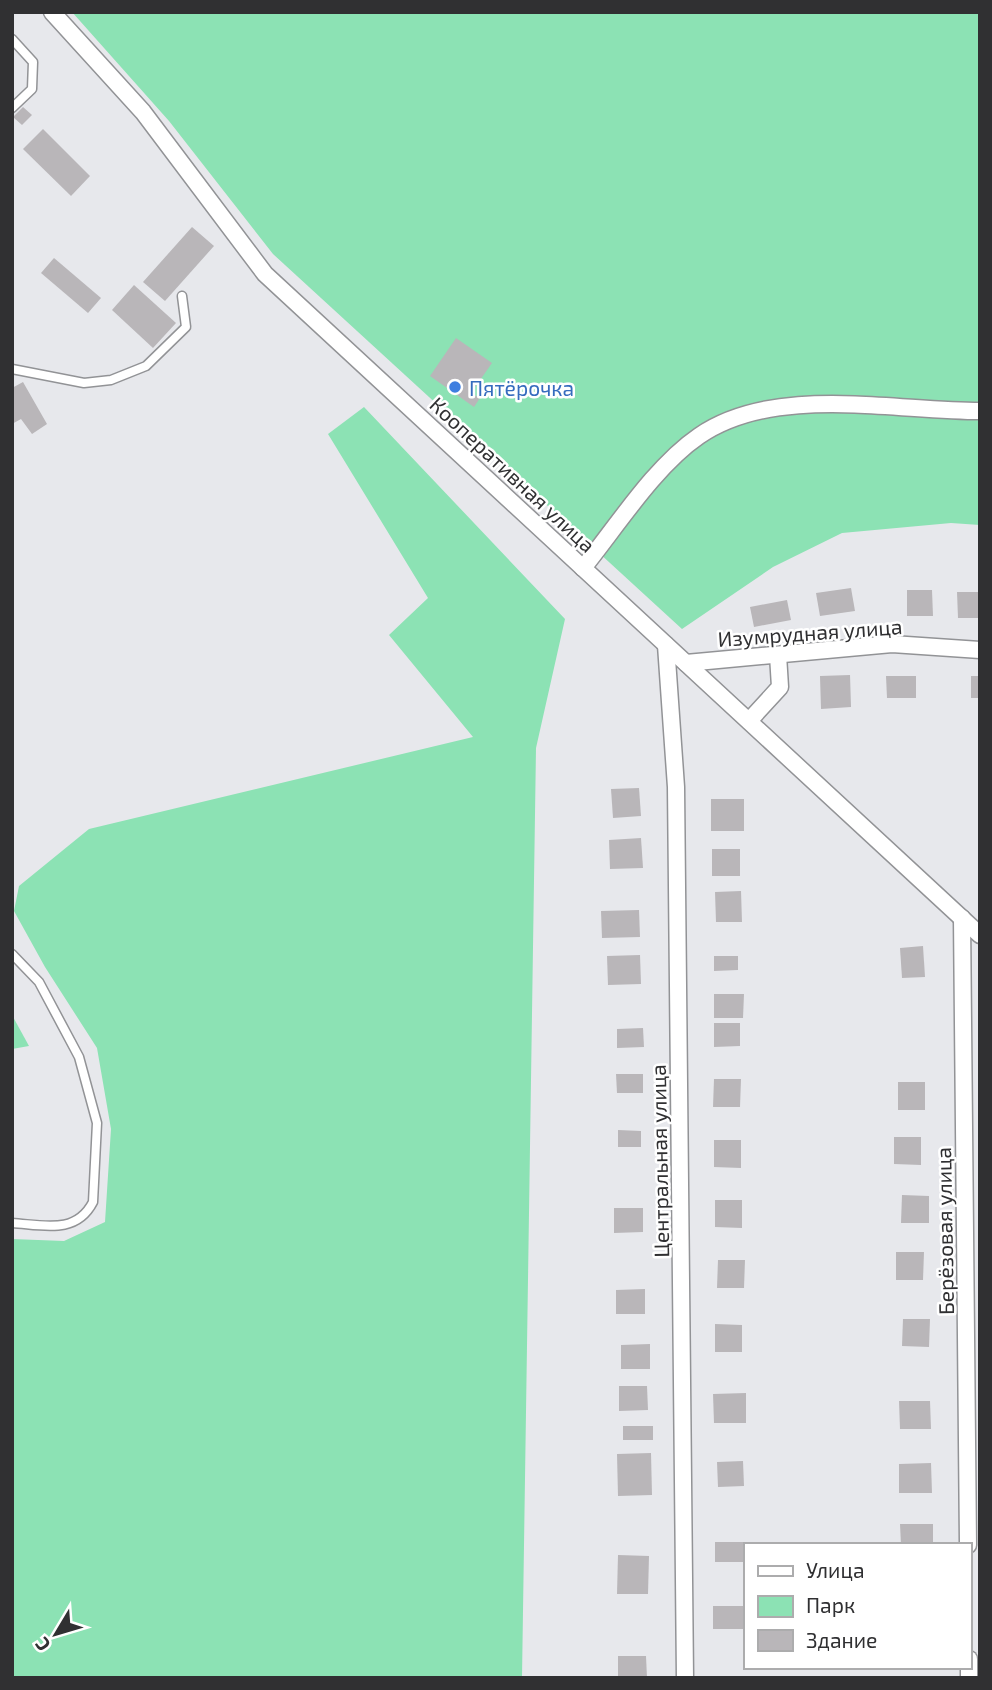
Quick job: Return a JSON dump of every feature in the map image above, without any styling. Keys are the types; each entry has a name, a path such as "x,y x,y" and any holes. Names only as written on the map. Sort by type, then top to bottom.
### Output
{"street":[{"name":"Кооперативная улица","path":"52,12 144,112 265,274 980,935"},
{"path":"583,568 658,474 697,437 724,422 761,409 789,405 980,411"},
{"name":"Изумрудная улица","path":"686,663 892,644 980,650"},
{"name":"Центральная улица","path":"666,645 676,787 685,1678"},
{"path":"749,721 779,687 778,655"},
{"name":"Берёзовая улица","path":"961,918 968,1543"}],"lane":[{"path":"12,39 33,62 32,89 12,108"},
{"path":"12,369 84,383 111,380 146,366 186,327 182,296"},
{"path":"12,954 39,982 79,1057 97,1123 93,1202 89,1211 79,1221 64,1226 12,1223"}],"green space":[{"path":"72,12 980,12 980,525 951,523 842,533 773,567 682,629 273,254 169,121"},
{"path":"364,407 565,619 536,748 522,1678 12,1678 12,1239 64,1241 105,1222 111,1129 97,1048 45,967 14,911 19,886 89,829 473,737 389,635 428,598 328,434"},
{"path":"12,1015 29,1046 12,1049"}],"building":[{"path":"23,107 32,115 22,125 13,117"},
{"path":"43,129 90,176 71,196 23,149"},
{"path":"192,227 214,246 165,301 143,282"},
{"path":"54,258 101,298 88,313 41,273"},
{"path":"134,285 176,323 153,348 112,310"},
{"path":"456,338 492,363 471,393 480,398 474,407 430,376"},
{"path":"23,382 47,424 32,434 21,419 12,424 12,388"},
{"path":"851,588 855,611 820,616 816,593"},
{"path":"907,590 932,590 933,616 907,616"},
{"path":"957,592 980,592 980,618 958,618"},
{"path":"787,600 791,620 754,627 750,607"},
{"path":"850,675 851,707 821,709 820,676"},
{"path":"886,676 916,676 916,698 887,698"},
{"path":"971,676 980,676 980,698 971,698"},
{"path":"639,788 641,816 613,818 611,789"},
{"path":"711,799 744,799 744,831 711,831"},
{"path":"641,838 643,868 610,869 609,840"},
{"path":"712,849 740,849 740,876 712,876"},
{"path":"741,891 742,922 716,922 715,892"},
{"path":"639,910 640,937 602,938 601,911"},
{"path":"923,946 925,977 902,978 900,948"},
{"path":"640,955 641,984 608,985 607,956"},
{"path":"714,956 738,956 738,970 714,971"},
{"path":"714,994 744,994 743,1018 714,1018"},
{"path":"714,1023 740,1023 740,1046 714,1047"},
{"path":"643,1028 644,1047 617,1048 617,1029"},
{"path":"616,1074 643,1074 643,1093 617,1093"},
{"path":"714,1079 741,1079 740,1107 713,1107"},
{"path":"898,1082 925,1082 925,1110 898,1110"},
{"path":"618,1130 641,1131 641,1147 618,1147"},
{"path":"894,1137 921,1137 921,1165 894,1164"},
{"path":"714,1140 741,1140 741,1168 714,1167"},
{"path":"902,1195 929,1196 929,1223 901,1223"},
{"path":"715,1200 742,1200 742,1228 715,1227"},
{"path":"614,1208 643,1208 643,1232 614,1233"},
{"path":"896,1252 924,1252 923,1280 896,1280"},
{"path":"718,1260 745,1260 744,1288 717,1288"},
{"path":"645,1289 645,1314 616,1314 616,1290"},
{"path":"903,1319 930,1319 929,1347 902,1346"},
{"path":"715,1324 742,1325 742,1352 715,1352"},
{"path":"650,1344 650,1369 621,1369 621,1345"},
{"path":"619,1386 647,1386 648,1410 619,1411"},
{"path":"746,1393 746,1423 714,1423 713,1394"},
{"path":"899,1401 930,1401 931,1429 900,1429"},
{"path":"623,1426 653,1426 653,1440 623,1440"},
{"path":"651,1453 652,1495 618,1496 617,1454"},
{"path":"743,1461 744,1486 718,1487 717,1462"},
{"path":"931,1463 932,1493 899,1493 899,1464"},
{"path":"900,1524 933,1524 933,1543 901,1543"},
{"path":"715,1542 748,1542 744,1543 744,1562 715,1562"},
{"path":"618,1555 649,1556 648,1594 617,1594"},
{"path":"713,1606 744,1606 744,1629 713,1629"},
{"path":"618,1656 646,1656 647,1678 618,1678"}],"place":[{"name":"Пятёрочка","path":"455,387"}]}
